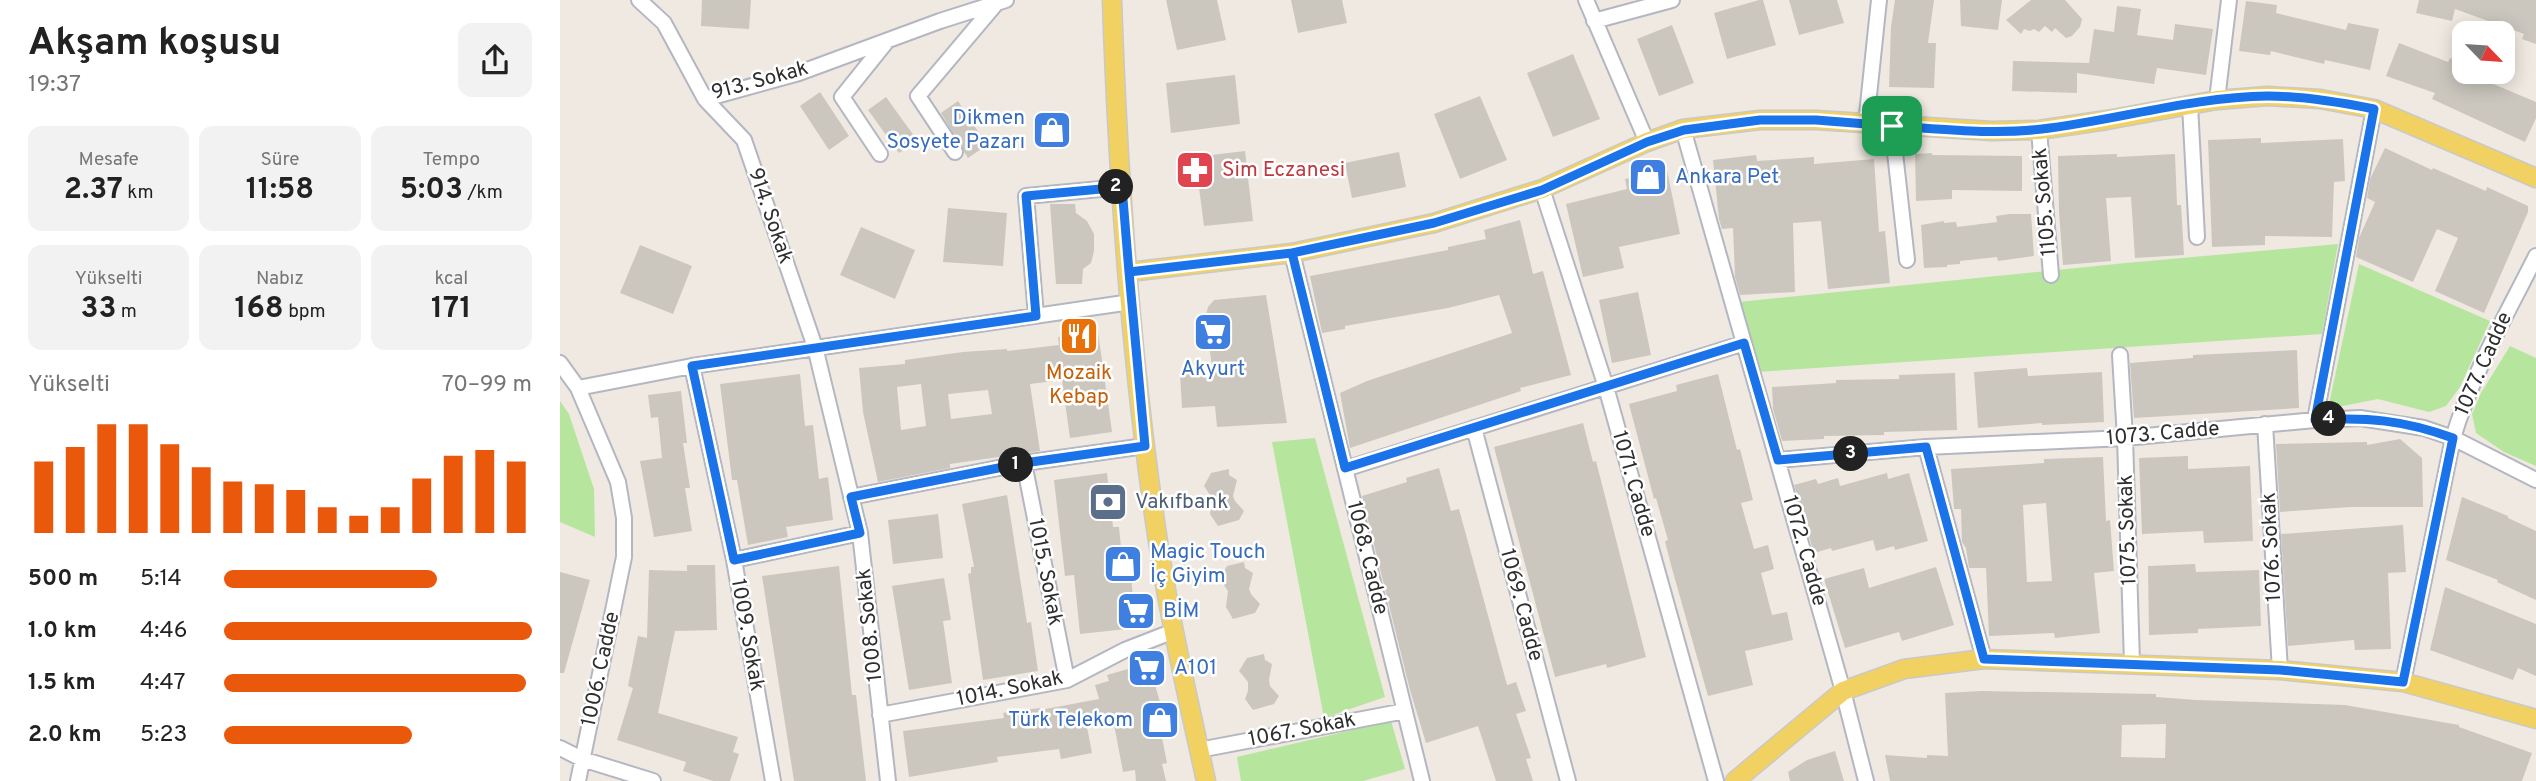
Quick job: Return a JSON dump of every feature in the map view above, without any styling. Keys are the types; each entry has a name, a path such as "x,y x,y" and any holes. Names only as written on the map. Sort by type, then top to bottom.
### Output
{"main road":[{"path":"1112,0 1122,187 1145,446 1174,631 1206,781"},
{"path":"1129,272 1292,253 1434,223 1542,190 1647,142 1684,130 1760,120 1816,120 1992,131 2039,130 2217,100 2268,96 2319,99 2374,109 2536,178"},
{"path":"1735,781 1843,691 1904,669 1984,659 2280,670 2403,682 2536,719"}],"street":[{"name":"913. Sokak","path":"639,0 664,23 705,99 799,73 1001,2"},
{"path":"1586,0 1647,142"},
{"path":"1594,21 1672,0"},
{"path":"1866,124 1880,0"},
{"path":"2217,100 2224,1"},
{"name":"913. Sokak","path":"955,152 918,96 1001,2"},
{"path":"880,154 842,97 888,40"},
{"name":"914. Sokak","path":"705,99 744,140 815,347"},
{"path":"2190,105 2197,237"},
{"path":"2315,420 2374,109"},
{"path":"1892,126 1907,260"},
{"name":"1072. Cadde","path":"1684,130 1866,781"},
{"name":"1105. Sokak","path":"2039,130 2051,275"},
{"path":"1036,316 1026,196 1122,187"},
{"name":"1071. Cadde","path":"1542,190 1606,387 1716,781"},
{"name":"1068. Cadde","path":"1292,253 1422,781"},
{"name":"1077. Cadde","path":"2403,682 2453,438 2463,405 2478,369 2536,256"},
{"path":"578,388 692,366 1131,302"},
{"path":"1345,468 1744,343"},
{"name":"1008. Sokak","path":"815,347 860,533 888,781"},
{"name":"1075. Sokak","path":"2120,355 2132,663"},
{"name":"1006. Cadde","path":"560,363 578,388 618,482 624,518 624,556 578,781"},
{"name":"1009. Sokak","path":"692,366 734,560 773,781"},
{"name":"1073. Cadde","path":"1778,460 1926,447 2125,438 2360,418 2424,428 2453,438 2536,480"},
{"name":"1076. Sokak","path":"2265,424 2280,670"},
{"name":"1069. Cadde","path":"1474,428 1568,781"},
{"path":"851,497 1024,463 1145,446"},
{"path":"1926,447 1984,659"},
{"name":"1015. Sokak","path":"1024,463 1067,680"},
{"path":"734,560 860,533"},
{"name":"1014. Sokak","path":"880,715 1067,680 1125,650 1174,631"},
{"name":"1067. Sokak","path":"1199,750 1405,711"},
{"path":"560,748 582,760 653,781"}],"green space":[{"path":"2338,244 2322,334 1757,372 1739,302 2126,263"},
{"path":"2359,264 2490,321 2460,387 2446,406 2429,412 2378,399 2328,409"},
{"path":"2510,346 2536,358 2536,466 2504,452 2476,433 2472,414 2481,393"},
{"path":"560,401 569,414 594,489 595,537 560,522"},
{"path":"1315,438 1385,697 1324,718 1272,442"},
{"path":"1391,721 1405,769 1363,781 1241,781 1237,757"}],"building":[{"path":"702,0 751,0 749,29 701,26"},
{"path":"1166,0 1217,0 1226,40 1177,50"},
{"path":"1291,0 1342,0 1347,23 1298,33"},
{"path":"1763,0 1776,45 1727,59 1714,13"},
{"path":"1789,0 1837,0 1844,23 1799,35"},
{"path":"1895,0 1934,0 1928,43 1936,43 1934,88 1889,87 1891,27"},
{"path":"1960,0 2002,0 1998,30 1961,26"},
{"path":"2031,0 2065,0 2082,19 2080,27 2072,36 2066,38 2055,28 2052,32 2045,26 2039,32 2024,29 2021,34 2006,20"},
{"path":"2419,0 2536,0 2536,44 2522,39 2524,34 2515,31 2515,21 2488,21 2455,9 2452,21 2416,13"},
{"path":"2246,1 2277,5 2276,13 2346,30 2348,23 2379,29 2370,70 2325,60 2324,64 2271,51 2270,55 2239,51"},
{"path":"2117,6 2141,9 2137,35 2173,40 2175,24 2213,29 2206,75 2157,68 2154,84 2077,73 2077,93 2012,91 2013,61 2089,63 2094,29 2114,32"},
{"path":"1672,25 1694,83 1659,96 1637,39"},
{"path":"2399,43 2448,62 2452,59 2452,84 2493,84 2536,102 2536,118 2525,142 2432,99 2435,93 2386,76"},
{"path":"1573,54 1600,119 1553,137 1527,73"},
{"path":"1235,75 1240,124 1171,133 1166,83"},
{"path":"820,92 849,136 829,150 800,106"},
{"path":"1480,96 1507,160 1460,179 1434,114"},
{"path":"886,97 917,140 899,153 868,110"},
{"path":"958,101 987,145 968,158 941,113"},
{"path":"2261,138 2261,143 2343,139 2345,181 2334,182 2332,237 2265,236 2265,245 2212,247 2208,140"},
{"path":"2385,148 2432,170 2433,168 2486,191 2487,187 2528,206 2528,212 2484,313 2435,291 2458,238 2437,229 2413,282 2356,257 2359,238 2375,202 2367,198 2370,179"},
{"path":"1245,151 1253,221 1204,226 1195,157"},
{"path":"1399,152 1406,187 1352,198 1345,163"},
{"path":"1915,154 2022,156 2022,191 1952,190 1952,199 1916,201"},
{"path":"2117,154 2117,157 2175,154 2177,205 2181,205 2184,255 2135,258 2131,197 2106,198 2111,261 2063,265 2058,156"},
{"path":"1756,155 1757,161 1814,157 1814,164 1874,159 1879,232 1885,231 1890,283 1828,289 1821,221 1793,223 1795,292 1740,295 1735,277 1733,228 1722,229 1719,219 1713,160"},
{"path":"1667,170 1680,234 1619,247 1624,268 1583,277 1566,204 1627,189 1625,179"},
{"path":"1050,204 1075,204 1076,213 1087,221 1094,234 1094,251 1091,263 1083,269 1082,284 1056,284"},
{"path":"948,208 1007,213 1003,266 943,262"},
{"path":"2031,214 2034,256 1998,261 1997,257 1960,261 1960,264 1947,267 1924,268 1921,225 1944,221 1956,222 1957,227 1997,222 1996,216"},
{"path":"1520,220 1533,274 1543,271 1571,375 1520,388 1521,391 1350,448 1340,393 1367,381 1512,333 1499,295 1322,333 1310,276 1448,250 1448,247 1486,239 1484,230"},
{"path":"861,227 915,250 895,299 840,275"},
{"path":"640,245 692,266 673,314 620,293"},
{"path":"1638,292 1651,355 1612,363 1599,300"},
{"path":"1266,295 1287,423 1217,427 1215,406 1182,408 1180,374 1213,372 1205,319 1208,307 1214,300"},
{"path":"1098,332 1112,432 1070,438 1062,380 1030,384 1040,451 950,464 950,468 878,482 863,412 859,368 905,364 905,360 963,352 1007,351 1059,345 1058,337","holes":["921,384 926,426 901,430 897,387","988,390 992,414 951,419 948,394"]},
{"path":"2297,350 2299,408 2134,418 2130,363 2193,358 2193,355"},
{"path":"2027,368 2028,376 2102,372 2104,422 1978,428 1974,372"},
{"path":"1955,373 1957,430 1884,432 1884,435 1824,436 1824,439 1782,441 1773,409 1772,387 1836,383 1836,380 1899,379 1899,375"},
{"path":"800,374 805,426 813,425 819,479 828,477 833,520 786,527 788,537 748,545 737,480 732,480 720,384"},
{"path":"1718,374 1753,500 1741,503 1754,549 1768,545 1774,569 1761,573 1772,615 1787,612 1793,640 1745,651 1753,685 1708,696 1671,565 1665,541 1668,540 1656,498 1654,499 1629,404 1677,391 1676,385"},
{"path":"681,391 687,443 683,443 690,488 685,488 692,531 654,537 640,461 662,458 658,417 651,418 648,395"},
{"path":"1583,423 1593,462 1596,461 1646,657 1607,668 1606,664 1555,677 1494,447"},
{"path":"2400,439 2422,458 2423,507 2350,507 2280,512 2276,444 2367,442 2367,445"},
{"path":"2188,456 2188,469 2250,466 2253,541 2204,543 2203,531 2142,534 2139,458"},
{"path":"2103,457 2106,521 2110,520 2114,571 2094,573 2100,633 2055,638 2054,633 1989,636 1986,568 1969,568 1966,548 1962,542 1961,509 1954,509 1951,469 2044,463 2044,459","holes":["2046,503 2052,581 2027,582 2023,505"]},
{"path":"1439,468 1451,511 1459,509 1507,685 1516,682 1526,711 1516,714 1531,758 1526,759 1533,781 1496,781 1478,726 1426,743 1410,690 1362,496 1407,482 1406,478"},
{"path":"1229,469 1229,475 1237,480 1233,496 1244,511 1239,520 1218,526 1210,514 1212,498 1204,486 1211,473"},
{"path":"1107,473 1113,527 1119,527 1124,577 1131,577 1136,628 1080,634 1074,575 1065,576 1054,480"},
{"path":"1887,473 1888,479 1909,473 1928,541 1895,550 1894,546 1876,551 1873,540 1814,553 1794,485 1816,479 1818,484 1838,478 1840,486"},
{"path":"1007,495 1027,623 1031,622 1038,671 983,680 968,574 971,573 971,567 974,567 962,504"},
{"path":"2462,497 2536,531 2536,600 2497,582 2498,580 2446,560"},
{"path":"938,514 943,558 893,564 888,520"},
{"path":"2403,525 2406,572 2388,573 2391,649 2355,650 2354,640 2288,646 2281,534"},
{"path":"1244,562 1245,568 1253,573 1249,589 1260,604 1255,613 1233,619 1226,607 1228,591 1220,579 1227,566"},
{"path":"2195,564 2196,572 2259,570 2261,626 2149,635 2148,566"},
{"path":"687,565 715,565 717,630 675,631 658,713 738,737 733,752 739,754 730,781 713,781 683,771 686,762 617,740 633,688 628,686 638,636 647,638 649,570 687,571"},
{"path":"839,566 852,695 856,695 866,781 794,781 762,576"},
{"path":"1936,567 1954,625 1902,641 1899,632 1845,648 1824,579 1864,568 1869,588"},
{"path":"560,572 590,580 564,673 560,673"},
{"path":"944,578 951,620 943,621 952,683 909,690 892,586"},
{"path":"2445,587 2536,624 2536,676 2518,668 2513,680 2430,650"},
{"path":"1264,654 1265,660 1272,664 1270,686 1279,696 1274,704 1253,710 1245,699 1248,682 1239,671 1247,658"},
{"path":"1149,663 1161,706 1156,707 1167,763 1162,764 1166,781 1136,781 1135,770 1123,772 1113,719 1087,727 1092,753 1061,759 1059,749 997,757 998,762 909,777 903,731 1004,718 1003,713 1040,710 1099,699 1095,685 1109,681 1107,675"},
{"path":"1981,691 2156,694 2156,697 2196,700 2345,705 2459,725 2532,753 2522,781 1890,781 1885,755 1927,758 1927,755 1948,756 1945,693","holes":["2166,724 2165,758 2121,757 2122,725"]},
{"path":"1835,751 1844,781 1790,781 1788,772 1807,760"}],"place":[{"name":"Dikmen Sosyete Pazarı","path":"1052,130"},
{"name":"Sim Eczanesi","path":"1195,170"},
{"name":"Ankara Pet","path":"1648,177"},
{"name":"Akyurt","path":"1213,332"},
{"name":"Mozaik Kebap","path":"1079,336"},
{"name":"Vakıfbank","path":"1108,502"},
{"name":"Magic Touch İç Giyim","path":"1123,564"},
{"name":"BİM","path":"1136,611"},
{"name":"A101","path":"1147,668"},
{"name":"Türk Telekom","path":"1160,720"}],"route":[{"path":"1892,126 1816,120 1760,120 1684,130 1647,142 1542,190 1434,223 1292,253 1129,272 1145,446 1024,463 851,497 860,533 734,560 692,366 1036,316 1026,196 1122,187 1129,272 1183,267 1292,253 1345,468 1744,343 1778,460 1926,447 1984,659 2280,670 2403,682 2453,438 2390,421 2360,418 2315,420 2374,109 2319,99 2268,96 2217,100 2039,130 1992,131 1892,126"}]}
